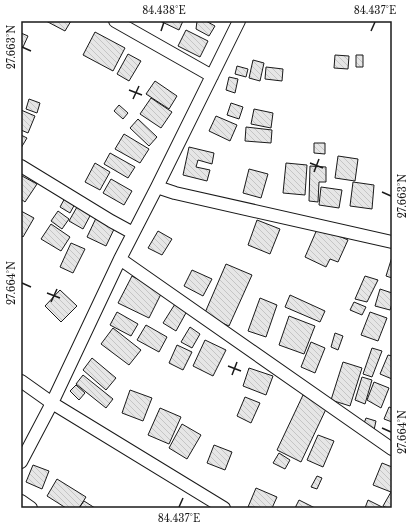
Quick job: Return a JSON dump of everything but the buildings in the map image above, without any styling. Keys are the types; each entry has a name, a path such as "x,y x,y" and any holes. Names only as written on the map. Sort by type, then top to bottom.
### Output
{"street":[{"path":"115,21 212,76"},
{"path":"21,462 52,403 120,259 239,21"},
{"path":"21,166 133,233"},
{"path":"157,187 175,193 392,242"},
{"path":"120,259 392,449"},
{"path":"21,381 52,403 224,508"},
{"path":"21,501 32,508"}]}
